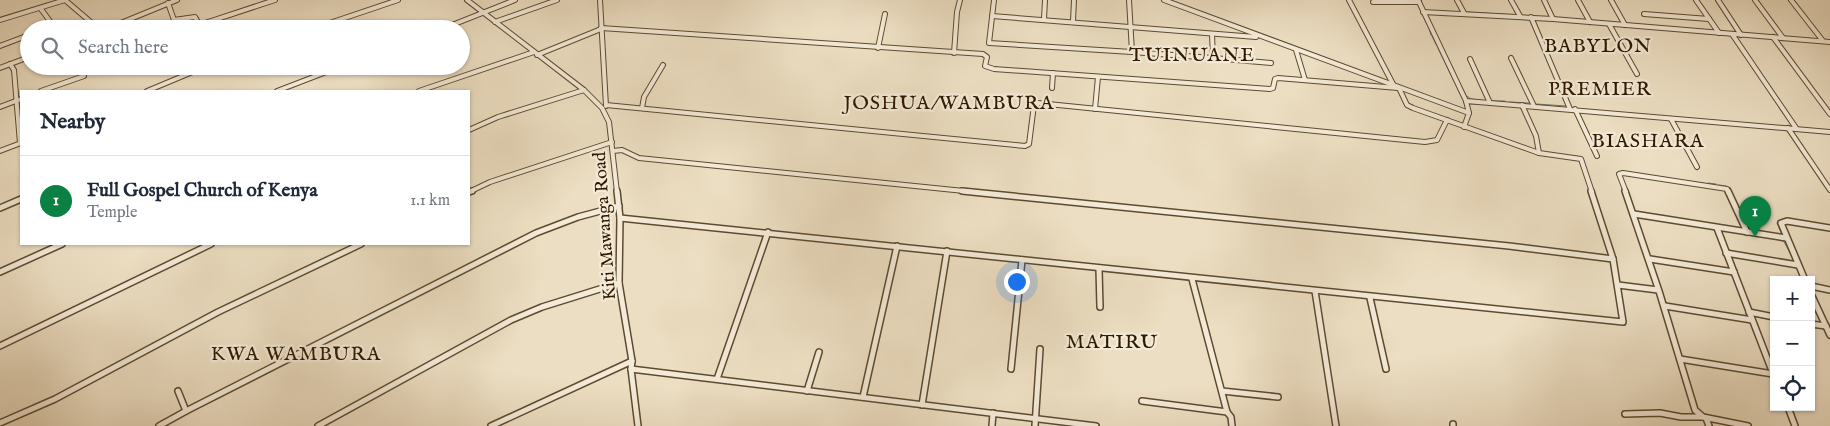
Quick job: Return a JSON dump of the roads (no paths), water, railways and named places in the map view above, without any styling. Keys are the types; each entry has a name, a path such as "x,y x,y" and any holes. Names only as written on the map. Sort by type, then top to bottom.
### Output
{"street":[{"path":"0,20 65,0 88,20"},
{"path":"128,20 177,0"},
{"path":"212,20 275,0"},
{"path":"339,20 398,0"},
{"path":"467,0 584,90 598,102 606,113"},
{"path":"467,20 515,0"},
{"path":"495,22 557,0"},
{"name":"Kiti Mawanga Road","path":"600,0 606,113 612,142 620,218 619,283 632,362 631,369 638,426"},
{"path":"954,54 956,18 960,0"},
{"path":"994,0 989,43 1271,63"},
{"path":"1044,0 1044,19"},
{"path":"1073,20 1074,0"},
{"path":"1129,0 1132,52"},
{"path":"1164,0 1470,113"},
{"path":"1349,0 1391,85"},
{"path":"1457,0 1464,13"},
{"path":"1511,0 1520,16"},
{"path":"1544,0 1554,19"},
{"path":"1578,0 1590,22"},
{"path":"1611,0 1625,25"},
{"path":"1696,0 1719,33"},
{"path":"1718,0 1742,35"},
{"path":"1755,0 1782,38"},
{"path":"1791,0 1823,41"},
{"path":"1373,2 1419,1 1466,101 1470,113 1464,127"},
{"path":"168,4 174,20 195,17 197,20"},
{"path":"40,8 49,20"},
{"path":"1423,12 1520,16 1830,42"},
{"path":"878,48 885,14"},
{"path":"1644,14 1709,19"},
{"path":"992,16 1073,20 1212,34 1263,37"},
{"path":"1531,17 1573,109 1598,156"},
{"path":"1609,24 1637,74"},
{"path":"470,74 535,53 601,28 954,54 983,54 987,57 985,66 994,69 1268,90 1273,88 1275,79 1278,78 1391,85"},
{"path":"1212,34 1213,58"},
{"path":"1732,34 1796,128"},
{"path":"1773,37 1830,114"},
{"path":"0,46 20,38"},
{"path":"1296,50 1305,80"},
{"path":"1511,58 1534,106"},
{"path":"0,68 20,60"},
{"path":"1470,60 1490,102"},
{"path":"10,64 14,70 14,83 18,96 16,100 20,134"},
{"path":"642,108 644,97 663,65"},
{"path":"1052,88 1053,74"},
{"path":"149,90 185,75"},
{"path":"281,90 319,75"},
{"path":"422,90 468,75"},
{"path":"44,90 84,76"},
{"path":"1095,109 1098,77"},
{"path":"620,218 768,232 1370,298 1623,322 1613,259 1582,160 1539,153 1407,105 1399,88"},
{"path":"470,130 535,104 584,90"},
{"path":"0,106 20,99"},
{"path":"1466,101 1830,132"},
{"path":"606,104 1025,146 1029,144 1036,104 1433,142 1437,140 1447,120"},
{"path":"1522,105 1536,136 1539,153"},
{"path":"1671,119 1697,167"},
{"path":"1788,128 1830,190"},
{"path":"470,192 490,182 612,142"},
{"path":"0,151 20,143"},
{"path":"613,151 622,150 639,158 1509,246 1613,259"},
{"path":"1709,426 1705,418 1695,410 1650,259 1619,174 1727,189 1747,232"},
{"path":"0,208 20,199"},
{"path":"160,426 536,233 619,206"},
{"path":"1634,214 1786,238"},
{"path":"1803,276 1781,223 1830,228"},
{"path":"1717,228 1770,367"},
{"path":"717,379 768,232"},
{"path":"0,272 60,245"},
{"path":"0,346 209,245"},
{"path":"0,423 55,400 210,316 358,245"},
{"path":"863,397 897,246"},
{"path":"922,406 947,252"},
{"path":"1726,253 1798,265"},
{"path":"1650,259 1734,272"},
{"path":"1011,369 1022,260"},
{"path":"1099,269 1100,308"},
{"path":"1192,279 1232,426"},
{"path":"318,426 511,320 542,307 619,283"},
{"path":"1618,285 1658,290"},
{"path":"1815,287 1830,290"},
{"path":"1315,291 1336,426"},
{"path":"1370,298 1386,369"},
{"path":"1815,303 1830,335"},
{"path":"1665,306 1752,320"},
{"path":"1749,312 1770,316"},
{"path":"1815,325 1826,326"},
{"path":"1035,426 1040,349"},
{"path":"807,391 818,352"},
{"path":"1680,359 1770,374"},
{"path":"491,426 632,362"},
{"path":"631,369 1096,426"},
{"path":"178,391 186,411"},
{"path":"1222,391 1278,397"},
{"path":"1142,402 1227,412"},
{"path":"1789,411 1794,426"},
{"path":"992,426 993,413"},
{"path":"1625,414 1660,413 1681,417 1705,418 1748,426"}],"waterway":[{"path":"1420,9 1427,24"},
{"path":"1466,12 1516,15"},
{"path":"1429,28 1431,35"},
{"path":"1432,36 1437,46"},
{"path":"1438,48 1455,83"},
{"path":"1462,88 1465,93"},
{"path":"1467,96 1471,99 1487,101"},
{"path":"1492,101 1505,101"},
{"path":"1510,102 1529,103"},
{"path":"1470,104 1477,104"},
{"path":"1536,104 1567,106"},
{"path":"1708,183 1716,184"},
{"path":"1719,185 1726,186"},
{"path":"1778,221 1777,223 1782,235"},
{"path":"1783,240 1794,260"},
{"path":"1804,271 1806,276"}],"place":[{"name":"Full Gospel Church of Kenya","path":"1755,237"}],"district":[{"name":"BABYLON","path":"1598,45"},
{"name":"TUINUANE","path":"1192,54"},
{"name":"PREMIER","path":"1600,88"},
{"name":"JOSHUA/WAMBURA","path":"949,102"},
{"name":"BIASHARA","path":"1648,140"},
{"name":"MATIRU","path":"1112,341"},
{"name":"KWA WAMBURA","path":"296,353"}]}
